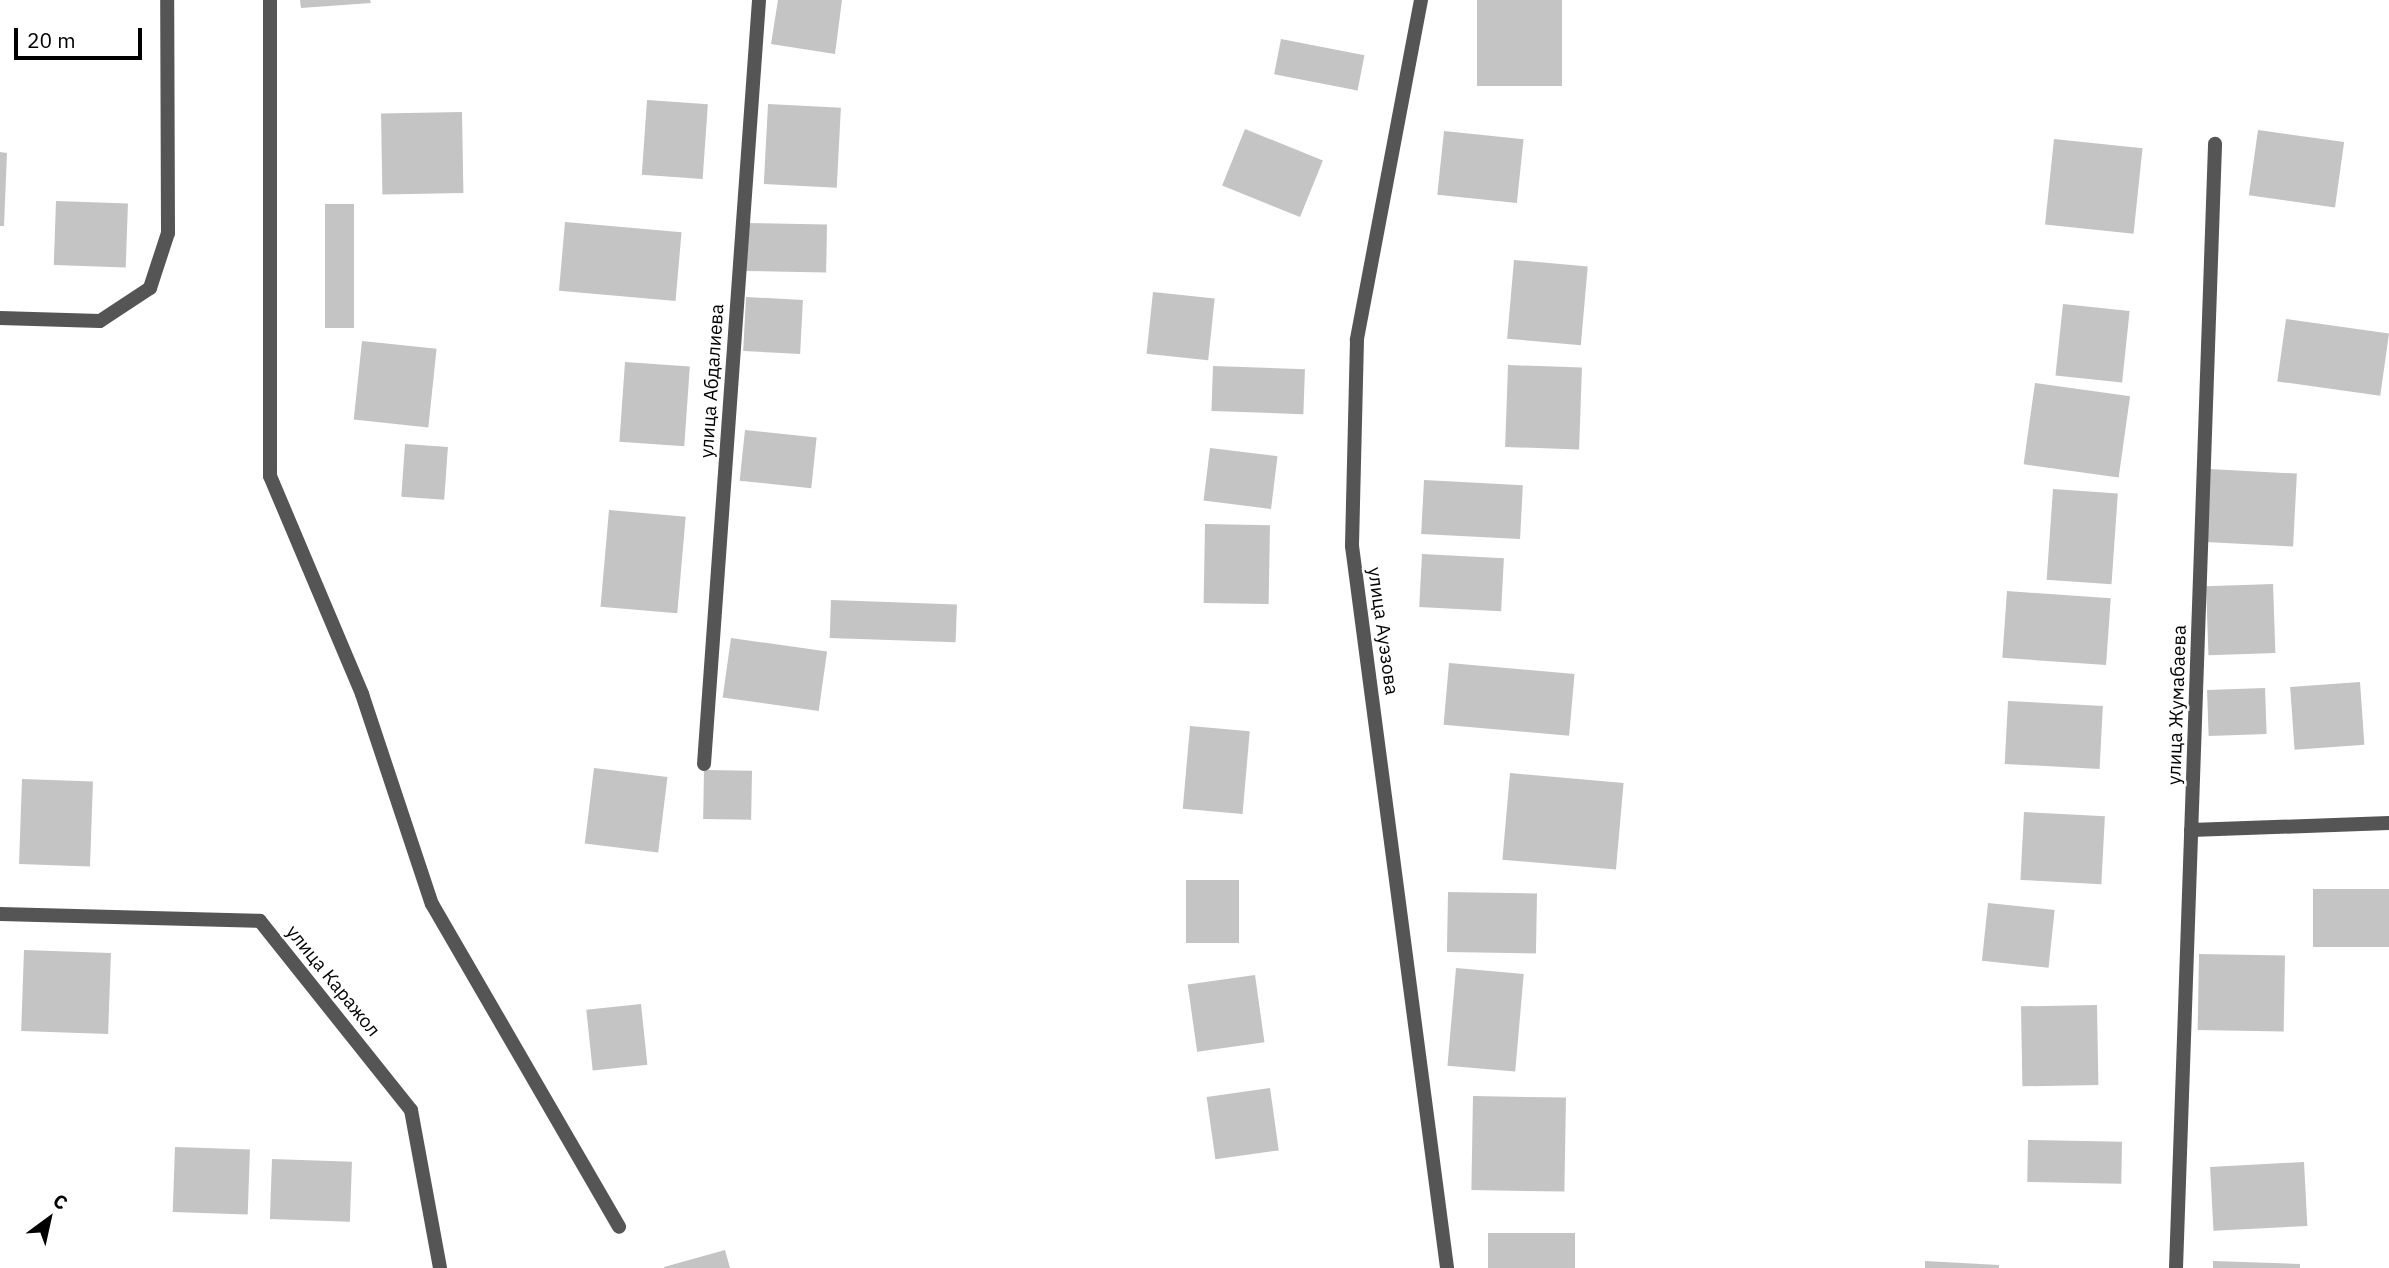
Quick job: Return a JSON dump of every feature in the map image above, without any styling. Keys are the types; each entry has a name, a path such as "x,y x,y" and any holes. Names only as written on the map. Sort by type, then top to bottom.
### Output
{"street":[{"path":"0,318 100,321 150,288 168,233 167,0"},
{"path":"270,0 271,476 362,694 432,904 619,1227"},
{"name":"улица Абдалиева","path":"704,764 759,0"},
{"name":"улица Ауэзова","path":"1421,0 1357,340 1352,546 1447,1268"},
{"name":"улица Жумабаева","path":"2176,1268 2216,144"},
{"path":"2191,830 2389,823"},
{"name":"улица Каражол","path":"0,914 260,921 411,1110 440,1268"}],"building":[{"path":"300,0 370,0 371,3 301,8"},
{"path":"778,0 842,0 835,54 771,44"},
{"path":"1477,0 1562,0 1562,86 1477,86"},
{"path":"1281,39 1364,55 1358,91 1274,74"},
{"path":"647,100 708,104 703,179 642,175"},
{"path":"768,104 841,108 837,188 764,184"},
{"path":"462,112 463,193 382,194 381,113"},
{"path":"1245,129 1323,160 1300,217 1222,186"},
{"path":"2258,130 2344,142 2335,207 2249,195"},
{"path":"1444,131 1524,139 1517,203 1437,195"},
{"path":"2054,139 2143,148 2134,234 2045,225"},
{"path":"0,152 7,153 4,226 0,226"},
{"path":"56,201 128,204 126,267 54,265"},
{"path":"325,204 354,204 354,328 325,328"},
{"path":"565,222 682,232 676,301 559,291"},
{"path":"745,223 827,224 826,272 744,271"},
{"path":"1514,260 1588,266 1581,345 1507,339"},
{"path":"1153,292 1215,298 1208,360 1147,354"},
{"path":"746,297 803,300 800,354 743,351"},
{"path":"2063,304 2130,311 2122,383 2055,376"},
{"path":"2286,319 2389,333 2380,396 2277,381"},
{"path":"362,341 437,349 428,427 354,420"},
{"path":"625,362 690,367 684,446 619,442"},
{"path":"1508,365 1582,368 1579,450 1505,447"},
{"path":"1213,366 1305,369 1303,414 1211,411"},
{"path":"2035,383 2130,396 2119,478 2024,464"},
{"path":"745,430 817,438 811,488 740,481"},
{"path":"405,444 448,447 444,500 401,497"},
{"path":"1210,448 1277,456 1271,509 1204,501"},
{"path":"2209,469 2297,474 2293,547 2205,542"},
{"path":"1424,480 1523,485 1520,539 1421,534"},
{"path":"2053,489 2118,494 2111,584 2047,580"},
{"path":"609,510 686,517 677,613 601,607"},
{"path":"1205,524 1270,525 1269,604 1204,603"},
{"path":"1422,554 1504,558 1501,611 1419,607"},
{"path":"2273,584 2275,653 2208,655 2206,586"},
{"path":"2007,591 2111,598 2106,665 2002,658"},
{"path":"831,600 957,604 956,642 830,638"},
{"path":"731,638 827,651 819,711 723,697"},
{"path":"1449,663 1575,674 1569,736 1444,725"},
{"path":"2360,682 2364,745 2295,750 2290,687"},
{"path":"2265,688 2267,734 2209,736 2207,690"},
{"path":"2008,701 2103,706 2100,769 2005,764"},
{"path":"1190,726 1250,731 1243,814 1183,809"},
{"path":"594,768 667,777 658,852 585,843"},
{"path":"704,770 752,771 751,820 703,819"},
{"path":"1510,773 1624,783 1616,870 1502,860"},
{"path":"22,779 93,781 90,866 19,864"},
{"path":"2024,812 2105,816 2101,884 2020,880"},
{"path":"1186,880 1239,880 1239,943 1186,943"},
{"path":"2313,889 2389,889 2389,947 2313,947"},
{"path":"1448,892 1537,894 1536,954 1447,952"},
{"path":"1988,903 2055,910 2049,968 1982,961"},
{"path":"24,950 111,953 108,1034 21,1031"},
{"path":"2199,954 2285,956 2284,1031 2198,1030"},
{"path":"1456,968 1524,974 1515,1072 1447,1066"},
{"path":"1255,975 1264,1042 1197,1052 1188,984"},
{"path":"641,1004 647,1065 593,1070 586,1010"},
{"path":"2097,1005 2098,1085 2022,1086 2021,1006"},
{"path":"1270,1088 1279,1150 1215,1159 1207,1097"},
{"path":"1473,1096 1566,1098 1564,1192 1471,1190"},
{"path":"2028,1140 2122,1142 2121,1184 2027,1182"},
{"path":"175,1147 250,1150 248,1215 173,1212"},
{"path":"272,1159 352,1162 350,1222 270,1219"},
{"path":"2304,1162 2307,1226 2213,1231 2210,1167"},
{"path":"1488,1233 1575,1233 1575,1268 1488,1268"},
{"path":"725,1250 730,1268 664,1268 664,1267"},
{"path":"1925,1261 1999,1265 1999,1268 1925,1268"},
{"path":"2213,1261 2300,1264 2300,1268 2213,1268"}]}
